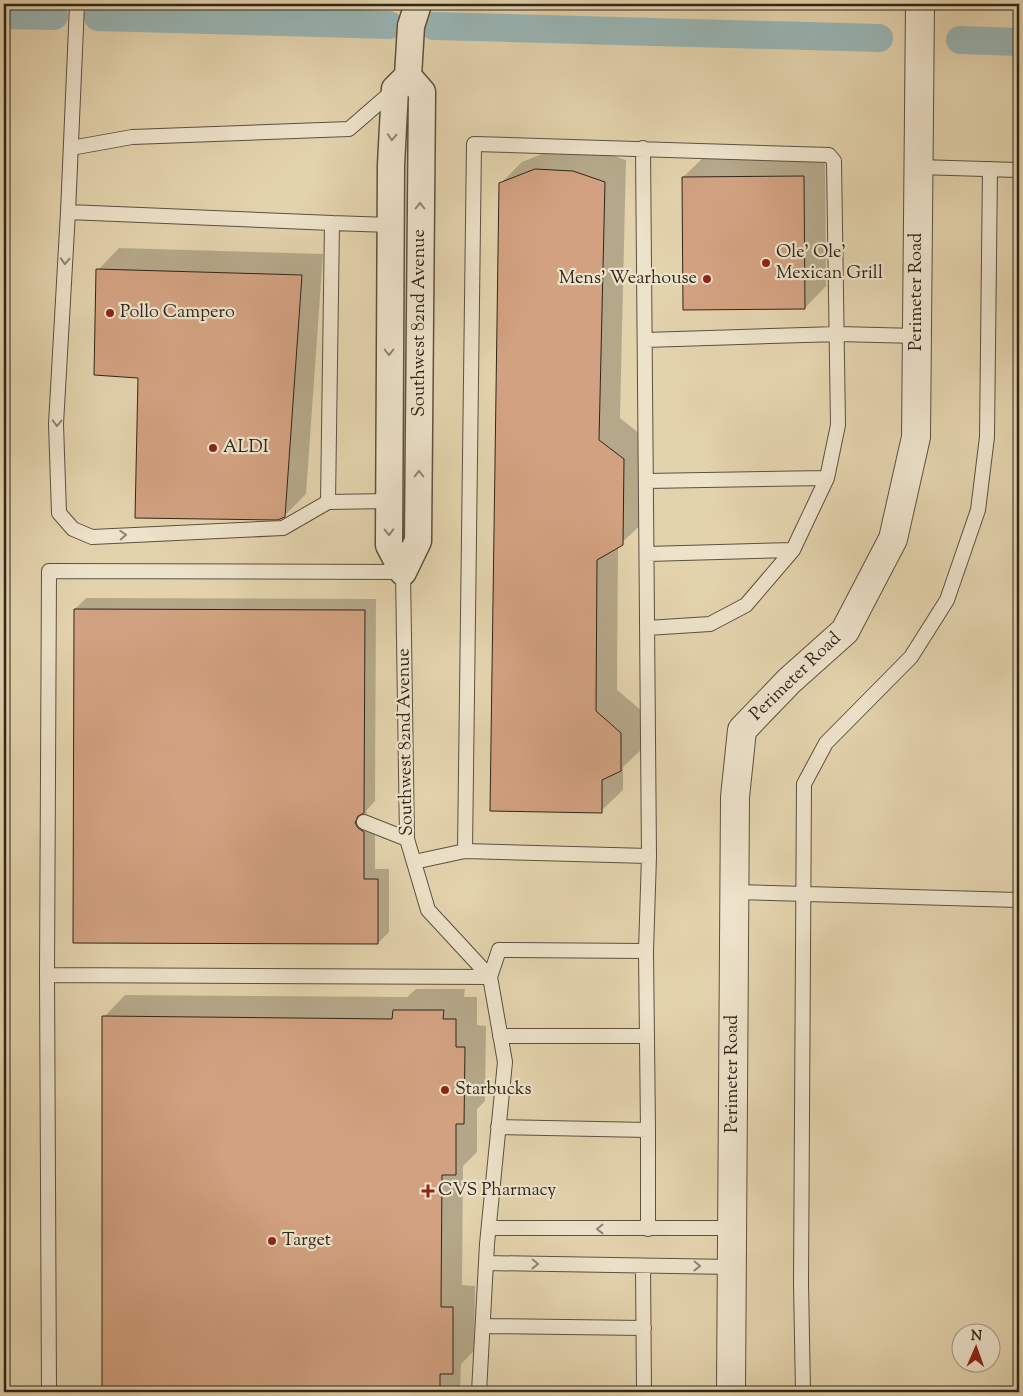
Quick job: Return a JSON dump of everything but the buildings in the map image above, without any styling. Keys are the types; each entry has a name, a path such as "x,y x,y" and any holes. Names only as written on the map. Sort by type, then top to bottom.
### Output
{"street":[{"name":"Southwest 82nd Avenue","path":"403,572 389,545 390,225 401,82 418,4"},
{"name":"Perimeter Road","path":"731,1392 735,797 742,730 789,681 845,631 893,539 916,437 920,4"},
{"name":"Southwest 82nd Avenue","path":"401,82 422,92 418,541 403,572"},
{"path":"390,323 420,324"}],"lane":[{"path":"77,4 56,424 59,513 73,529 92,537 283,528 328,502 389,502"},
{"path":"70,148 132,137 349,129 401,82"},
{"path":"465,851 474,144 643,148 832,157 834,161 838,425 827,478 793,550 746,605 710,624 647,628"},
{"path":"643,148 649,856 646,951 648,1229"},
{"path":"918,166 1019,170"},
{"path":"803,1392 801,1283 804,784 826,743 911,657 947,600 978,510 987,436 990,169"},
{"path":"68,212 390,225"},
{"path":"328,502 332,223"},
{"path":"644,340 838,334 917,336"},
{"path":"646,481 827,478"},
{"path":"647,554 793,550"},
{"path":"49,1392 48,571 403,572"},
{"name":"Southwest 82nd Avenue","path":"403,572 407,839 428,910 490,977"},
{"path":"364,822 407,839"},
{"path":"414,862 465,851 649,856"},
{"path":"735,892 1019,900"},
{"path":"479,1392 486,1263 504,1062 490,977 499,950 646,951"},
{"path":"47,975 490,977"},
{"path":"500,1036 647,1036"},
{"path":"498,1127 648,1130"},
{"path":"489,1228 732,1228"},
{"path":"486,1263 732,1267"},
{"path":"644,1266 644,1392"},
{"path":"483,1326 644,1328"}],"waterway":[{"path":"4,15 54,16"},
{"path":"98,17 389,25"},
{"path":"434,26 879,38"},
{"path":"960,40 1019,42"}],"place":[{"name":"Ole' Ole' Mexican Grill","path":"766,263"},
{"name":"Mens' Wearhouse","path":"707,279"},
{"name":"Pollo Campero","path":"110,313"},
{"name":"ALDI","path":"213,448"},
{"name":"Starbucks","path":"445,1090"},
{"name":"CVS Pharmacy","path":"428,1191"},
{"name":"Target","path":"272,1241"}]}
